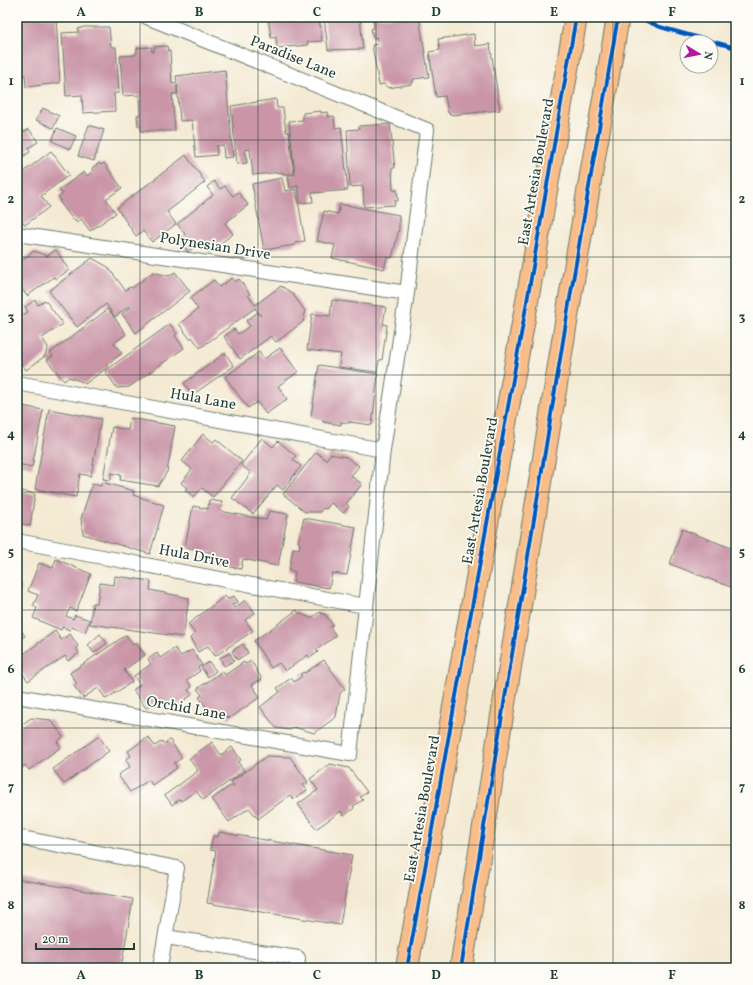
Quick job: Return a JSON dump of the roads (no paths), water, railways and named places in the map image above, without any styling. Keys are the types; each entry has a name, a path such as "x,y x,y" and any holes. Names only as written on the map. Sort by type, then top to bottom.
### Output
{"main road":[{"name":"East Artesia Boulevard","path":"407,968 526,308 576,17"},
{"path":"461,968 570,298 618,17"}],"lane":[{"name":"Paradise Lane","path":"146,17 427,130 407,292"},
{"name":"Polynesian Drive","path":"17,234 407,292"},
{"path":"365,606 383,450 407,292"},
{"name":"Hula Lane","path":"17,383 383,450"},
{"name":"Hula Drive","path":"17,541 365,606"},
{"name":"Orchid Lane","path":"17,696 350,754 365,606"},
{"path":"17,837 178,868 160,968"},
{"path":"166,936 298,958 297,968"}]}
